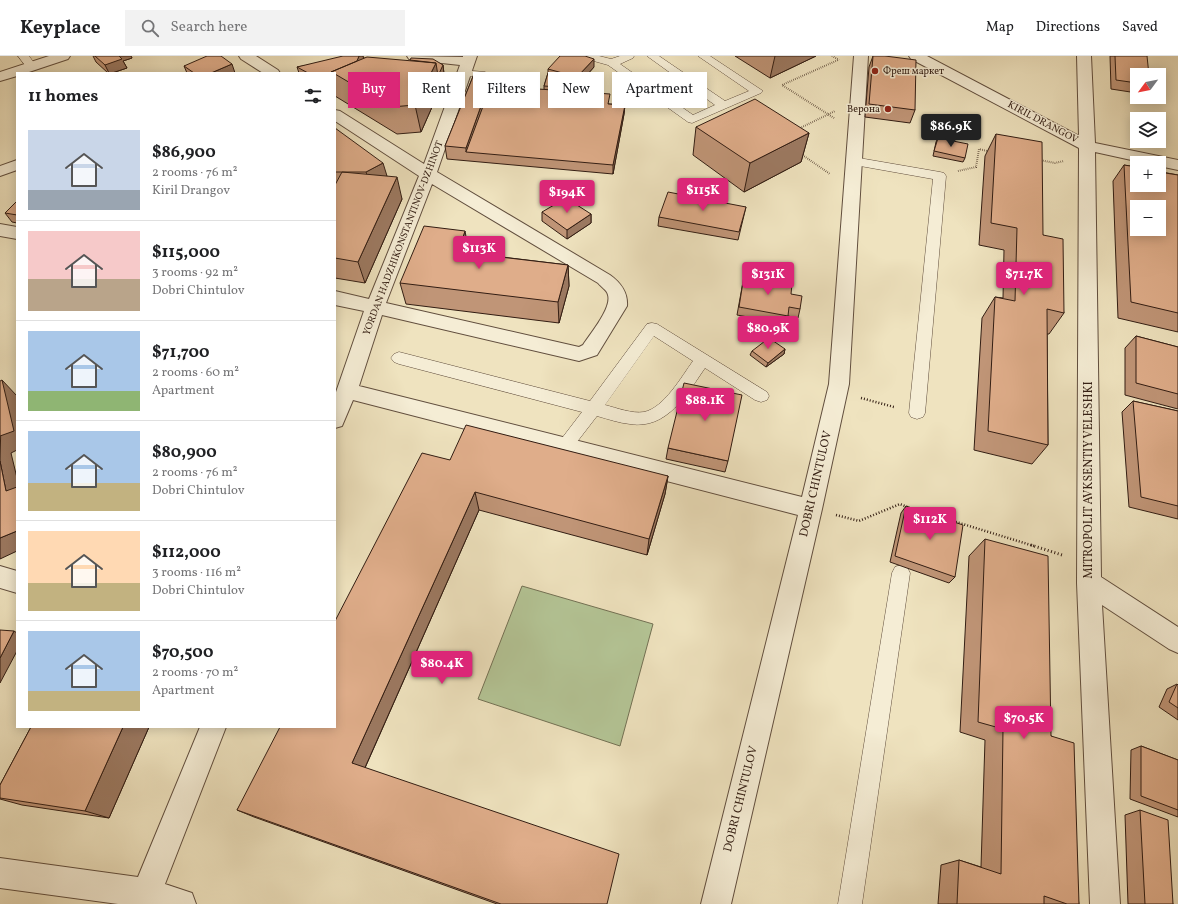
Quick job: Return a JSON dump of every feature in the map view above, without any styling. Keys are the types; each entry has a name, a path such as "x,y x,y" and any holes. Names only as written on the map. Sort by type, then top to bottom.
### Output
{"street":[{"path":"0,77 27,61 64,56"},
{"path":"246,56 271,72"},
{"path":"414,56 467,64"},
{"name":"KIRIL DRANGOV","path":"916,56 1087,150 1178,165"},
{"name":"MITROPOLIT AVKSENTIY VELESHKI","path":"1084,56 1087,150 1089,573 1104,904"},
{"name":"DOBRI CHINTULOV","path":"716,904 811,509 839,384 858,101 852,57"},
{"name":"YORDAN HADZHIKONSTANTINOV-DZHINOT","path":"336,418 347,391 375,308 428,174 467,64"},
{"path":"336,115 428,174 604,279 614,287 619,299 618,306 590,350 581,354 336,298"},
{"path":"0,171 16,165"},
{"path":"0,230 16,233"},
{"path":"347,391 811,509"},
{"path":"1089,573 1178,641"},
{"path":"0,577 16,582"},
{"path":"144,898 213,728"},
{"path":"0,872 181,904"}],"lane":[{"path":"587,56 612,63 692,120 757,91 703,56"},
{"path":"612,63 629,56"},
{"path":"652,56 724,106"},
{"path":"467,64 481,72"},
{"path":"853,161 940,176 917,412"},
{"path":"564,446 594,408 652,328 761,396"},
{"path":"399,358 630,418 645,418 667,408 702,359"},
{"path":"850,904 901,573"}],"path":[{"path":"852,57 782,85 856,132"},
{"path":"795,130 858,101"},
{"path":"940,176 976,167 979,149 994,152"},
{"path":"1032,159 1055,163 1087,150"},
{"path":"801,154 852,188"},
{"path":"837,391 917,412"},
{"path":"811,509 859,521 900,504 915,509"},
{"path":"922,512 1089,573"}],"green space":[{"path":"522,586 653,624 620,746 478,699"}],"building":[{"path":"95,56 119,56 122,59 105,65"},
{"path":"207,56 221,56 232,64 213,72 193,72 184,66"},
{"path":"343,56 359,56 357,61 331,72 306,72 297,67"},
{"path":"560,56 585,56 594,59 582,72 559,72 548,69"},
{"path":"873,56 916,60 915,110 869,104"},
{"path":"1115,56 1147,56 1148,68 1130,68 1130,82 1116,80"},
{"path":"367,57 436,63 432,72 408,72 408,106 400,106 400,72 348,72 348,82 336,75 336,72 331,72"},
{"path":"411,58 433,59 443,65 440,72 437,72 436,63 410,60"},
{"path":"548,73 548,86 544,86"},
{"path":"473,76 473,108 480,108 466,148 445,146 460,108 465,108 465,96"},
{"path":"540,89 548,90 548,108 604,108 604,94 610,94 608,104 612,104 612,108 624,108 613,165 466,152 482,108 540,108"},
{"path":"755,99 809,133 750,163 696,127"},
{"path":"336,129 383,163 366,172 336,172"},
{"path":"996,134 1042,142 1043,235 1063,239 1064,313 1047,309 1048,445 988,431 995,297 1015,301 1017,228 991,223"},
{"path":"938,138 968,144 965,158 934,151"},
{"path":"1124,165 1130,166 1130,192 1166,192 1166,173 1178,175 1178,313 1131,302"},
{"path":"342,172 397,177 358,262 336,258 336,183"},
{"path":"668,192 746,207 739,232 659,217"},
{"path":"566,198 591,214 567,230 542,212"},
{"path":"16,202 16,215 5,213"},
{"path":"424,226 465,231 458,252 568,265 558,302 400,283"},
{"path":"744,276 792,284 791,294 802,296 800,309 789,307 788,316 739,307"},
{"path":"1136,336 1178,347 1178,394 1136,383"},
{"path":"769,338 785,349 768,363 752,351"},
{"path":"2,380 14,431 0,436 0,381"},
{"path":"684,383 742,395 728,461 668,448"},
{"path":"1133,401 1178,411 1178,506 1141,497"},
{"path":"466,425 668,476 649,539 475,492 352,763 619,854 607,904 501,904 237,810 279,728 336,728 336,619 422,453 450,460"},
{"path":"0,461 6,491 16,487 16,531 0,538"},
{"path":"906,506 963,525 955,577 895,556"},
{"path":"985,539 1048,556 1051,736 1074,743 1079,904 1067,904 1044,896 1044,904 957,904 959,860 1001,874 1003,729 978,722"},
{"path":"0,630 14,631 0,658"},
{"path":"1177,684 1178,685 1178,708 1169,702"},
{"path":"30,728 123,728 85,811 0,798 0,785"},
{"path":"1141,746 1178,760 1178,810 1141,796"},
{"path":"1140,810 1168,820 1173,904 1145,904"}],"place":[{"name":"Фреш маркет","path":"875,71"},
{"name":"Верона","path":"888,109"}]}
